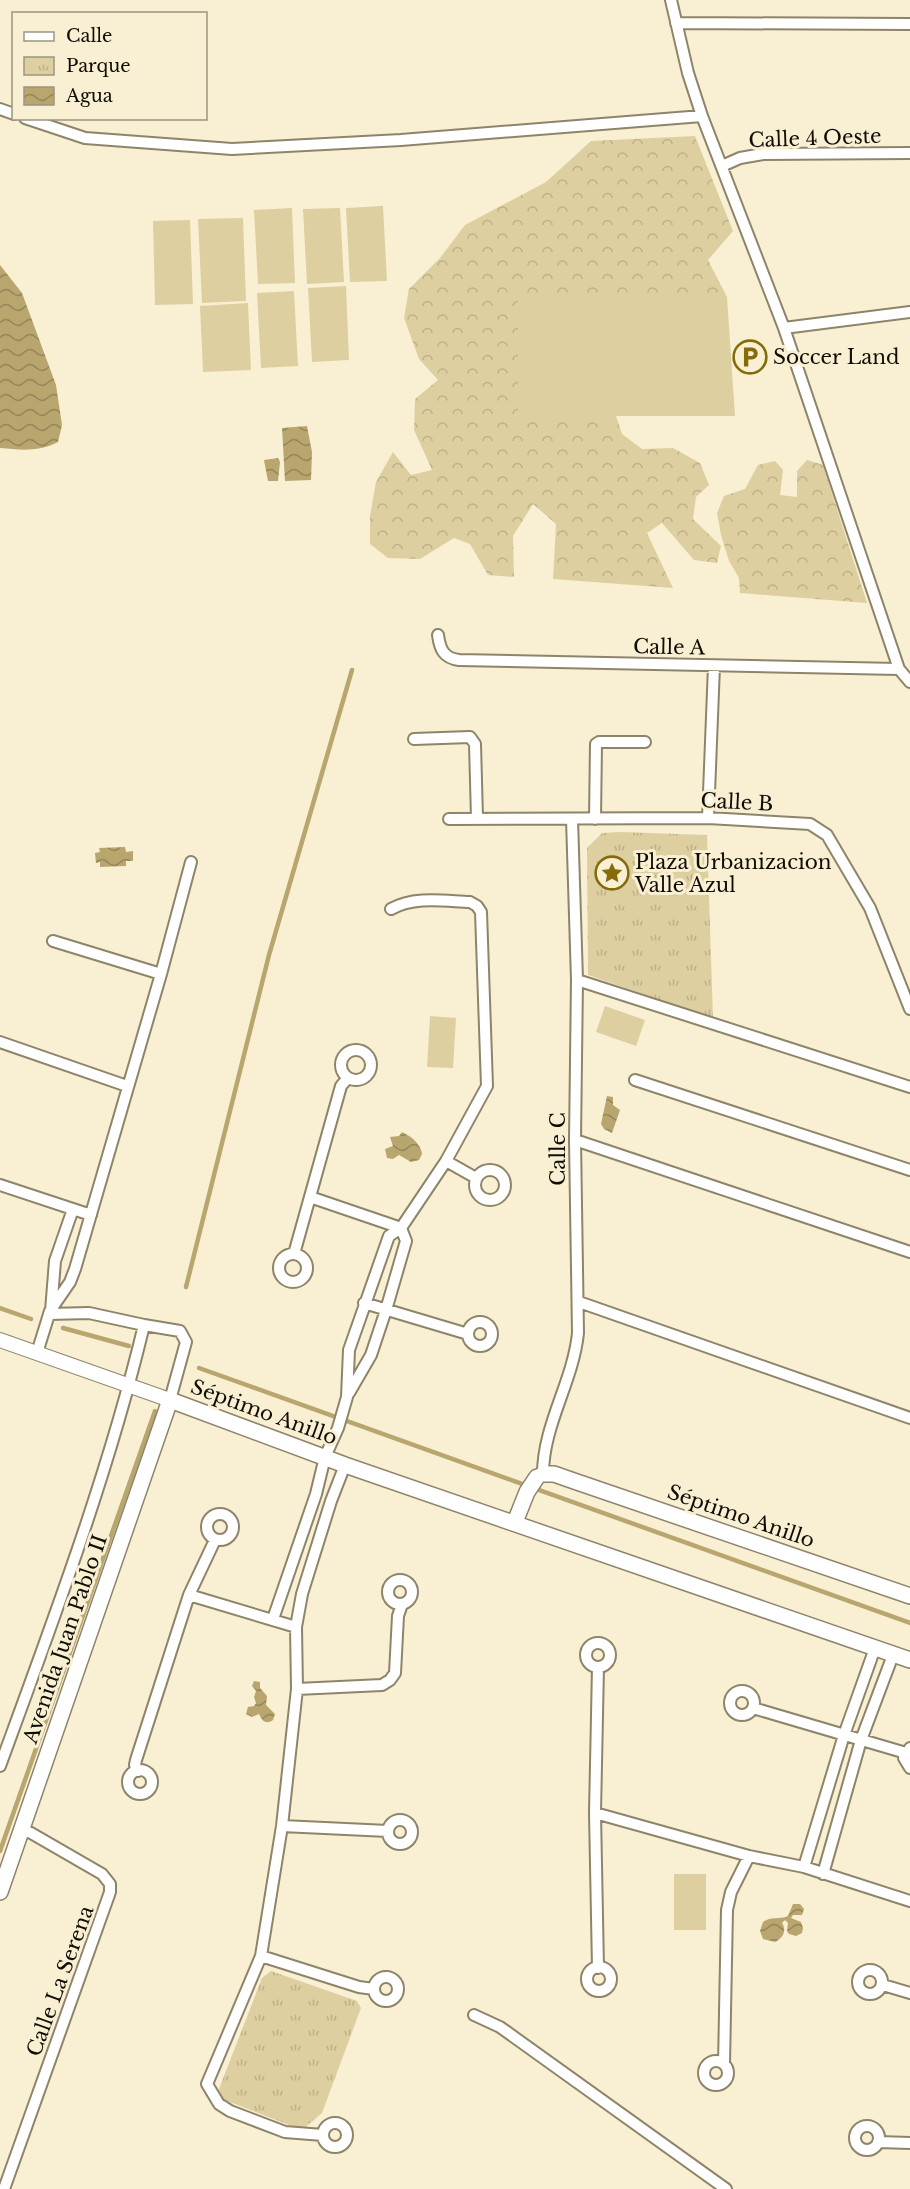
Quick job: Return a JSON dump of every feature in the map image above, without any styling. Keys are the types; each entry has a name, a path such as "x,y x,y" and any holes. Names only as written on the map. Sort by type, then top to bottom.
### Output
{"main road":[{"name":"Séptimo Anillo","path":"170,1400 345,1465 910,1660"},
{"name":"Avenida Juan Pablo II","path":"0,1892 170,1400"},
{"name":"Séptimo Anillo","path":"540,1476 554,1474 910,1596"},
{"path":"515,1522 526,1492 540,1476"}],"street":[{"path":"671,0 688,73 702,116 784,328 899,669 910,682"},
{"path":"676,23 910,24"},
{"path":"31,120 85,138 232,149 401,140 702,116"},
{"name":"Calle 4 Oeste","path":"722,166 740,158 763,154 910,153"},
{"path":"784,328 910,312"},
{"name":"Calle A","path":"438,635 442,652 447,657 459,660 899,669"},
{"path":"708,818 714,666"},
{"path":"414,739 470,737 474,740 477,818"},
{"path":"595,819 596,744 599,742 645,742"},
{"name":"Calle B","path":"449,819 708,818 810,824 826,835 870,908 910,1009"},
{"name":"Calle C","path":"540,1476 545,1444 576,1350 579,1302 575,1140 577,980 572,819"},
{"path":"50,1313 70,1282 91,1215 191,862"},
{"path":"346,1401 349,1350 389,1236 401,1228 446,1161 487,1086 489,1076 481,912 470,902 415,900 404,902 391,909"},
{"path":"53,942 161,974"},
{"path":"577,980 910,1087"},
{"path":"0,1042 128,1086"},
{"path":"294,1254 341,1086 347,1078"},
{"path":"635,1080 910,1170"},
{"path":"575,1140 910,1252"},
{"path":"446,1161 476,1178"},
{"path":"0,1185 91,1215"},
{"path":"310,1197 401,1228"},
{"path":"37,1353 50,1313 55,1261 73,1209"},
{"path":"273,1619 346,1401 371,1355 386,1310 406,1241 401,1228"},
{"path":"579,1302 910,1418"},
{"path":"364,1303 468,1334"},
{"path":"50,1313 89,1313 180,1331 186,1342 170,1400"},
{"path":"0,1766 104,1472 130,1385 144,1325"},
{"name":"Séptimo Anillo","path":"0,1340 170,1400"},
{"path":"323,2135 285,2132 230,2110 219,2104 207,2084 261,1956 282,1826 297,1689 296,1627 304,1586 345,1465"},
{"path":"138,1771 135,1765 136,1760 189,1595 215,1540"},
{"path":"189,1595 296,1627"},
{"path":"297,1689 382,1685 390,1680 394,1673 398,1616 402,1604"},
{"path":"804,1867 844,1735 875,1648"},
{"path":"823,1874 861,1740 893,1655"},
{"path":"598,1667 595,1813 598,1968"},
{"path":"753,1708 861,1740 908,1750 905,1762 910,1768"},
{"path":"595,1813 749,1856 804,1867 910,1901"},
{"path":"282,1826 388,1831"},
{"name":"Calle La Serena","path":"4,2189 110,1892 110,1884 102,1874 31,1833 21,1830"},
{"path":"724,2064 728,1910 731,1892 749,1856"},
{"path":"261,1956 359,1987 374,1989"},
{"path":"882,1985 910,1994"},
{"path":"474,2015 500,2027 726,2189"},
{"path":"878,2142 910,2143"}],"green space":[{"path":"695,136 733,231 708,260 727,297 518,297 518,415 616,416 622,434 642,449 673,448 700,463 709,485 696,497 693,519 721,546 717,563 694,560 662,523 647,533 673,588 553,579 556,524 533,504 513,536 514,577 488,575 470,544 454,538 420,559 388,558 370,544 370,516 376,482 393,452 411,475 432,470 414,430 415,399 438,380 419,359 404,318 409,289 440,258 465,225 546,182 591,141"},
{"path":"383,206 387,281 350,282 346,208"},
{"path":"292,208 295,283 258,284 254,210"},
{"path":"340,208 344,282 307,284 303,209"},
{"path":"243,218 246,301 202,303 198,219"},
{"path":"190,220 193,304 155,305 153,221"},
{"path":"346,286 349,360 312,362 308,288"},
{"path":"294,291 298,366 261,368 257,293"},
{"path":"518,297 727,297 735,416 518,416"},
{"path":"248,303 251,370 203,372 200,306"},
{"path":"807,460 823,465 867,603 740,593 739,578 729,561 717,513 724,496 745,489 758,465 775,461 783,470 780,495 797,497 797,471"},
{"path":"602,833 707,835 713,1018 588,975 587,848"},
{"path":"605,1006 645,1020 636,1046 596,1032"},
{"path":"430,1016 456,1018 453,1068 427,1067"},
{"path":"674,1874 706,1874 706,1930 674,1930"},
{"path":"271,1971 357,2001 361,2008 322,2113 302,2130 222,2099 219,2089 262,1978"}],"water":[{"path":"0,265 22,293 56,385 62,425 58,442 37,449 0,448"},
{"path":"307,426 312,452 311,480 285,481 282,428"},
{"path":"278,458 280,462 278,481 268,481 264,460"},
{"path":"125,847 126,852 133,851 133,861 126,861 126,866 100,867 100,862 96,863 95,853 100,852 99,848"},
{"path":"607,1096 613,1097 613,1105 620,1110 612,1133 604,1129 601,1124"},
{"path":"402,1132 420,1147 422,1154 419,1160 411,1162 399,1155 393,1159 387,1158 385,1149 393,1146 390,1137 399,1136"},
{"path":"254,1681 260,1682 260,1688 267,1696 266,1705 275,1714 271,1721 264,1722 259,1714 252,1717 246,1714 248,1707 256,1703 254,1697 256,1691 252,1686"},
{"path":"793,1904 800,1904 804,1909 802,1915 793,1915 791,1918 801,1922 802,1933 796,1936 789,1934 788,1923 785,1920 782,1923 784,1931 780,1938 775,1942 763,1939 760,1931 763,1922 788,1916"}],"waterway":[{"path":"186,1287 269,955 352,670"},
{"path":"0,1308 31,1319"},
{"path":"63,1328 129,1346"},
{"path":"199,1368 910,1623"},
{"path":"0,1851 155,1411"}],"place":[{"name":"Soccer Land","path":"750,357"},
{"name":"Plaza Urbanizacion Valle Azul","path":"612,873"}]}
